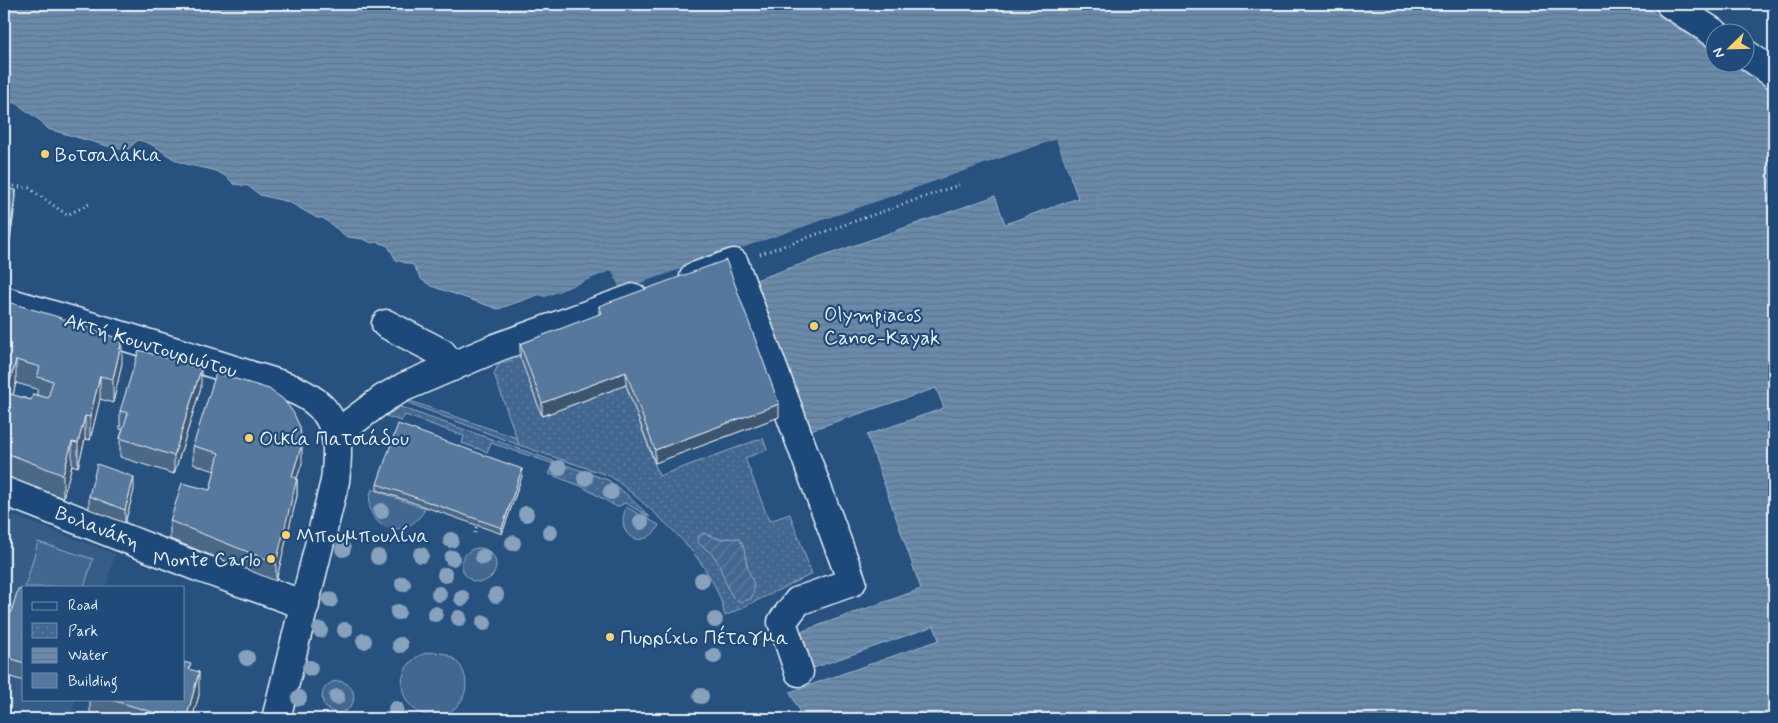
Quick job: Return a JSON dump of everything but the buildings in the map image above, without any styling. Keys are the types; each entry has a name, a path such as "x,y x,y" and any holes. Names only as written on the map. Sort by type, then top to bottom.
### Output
{"main road":[{"path":"1670,4 1706,27"},
{"path":"1756,61 1774,74"},
{"path":"276,719 335,481 338,446 336,434 392,393 452,367 506,344 734,263 852,582 798,601 782,622 799,672"},
{"name":"Ακτή Κουντουριώτου","path":"4,301 176,351 298,392 322,407 336,434"},
{"path":"386,324 442,352 452,367"},
{"name":"Βολανάκη","path":"4,491 198,567 305,605"}],"path":[{"path":"4,184 29,188 67,215 89,204"},
{"path":"734,263 959,185"},
{"path":"475,533 477,525"}],"shaded area":[{"path":"4,512 115,554 106,586 22,586 22,700 76,700 71,719 42,719 4,707"}],"green space":[{"path":"520,357 626,385 659,476 763,438 767,450 745,458 769,521 790,514 812,574 725,616 719,596 697,558 667,524 617,481 610,476 519,445 494,374 498,365"},
{"path":"403,401 413,402 517,438 519,445"},
{"path":"400,407 608,480 624,492 650,517 625,503 617,507 581,486 549,474 554,464 491,443 487,452 462,443 464,436 405,415 401,421 386,416"},
{"path":"372,489 425,509 416,520 406,527 396,529 386,527 377,521 372,513 369,502"},
{"path":"626,507 659,525 656,530 641,539 631,537 623,524"},
{"path":"703,533 719,539 738,538 741,541 754,585 751,599 740,601 733,597 716,560 698,543 698,537"},
{"path":"38,542 93,559 84,586 25,586"},
{"path":"479,548 491,553 496,565 491,577 479,582 467,577 462,565 467,553"},
{"path":"434,652 452,658 460,666 466,684 460,702 452,710 434,716 416,710 408,702 402,684 408,666 416,658"},
{"path":"338,681 350,685 354,697 350,709 338,713 326,709 322,697 326,685"}],"water":[{"path":"4,4 1641,4 1706,47 1706,72 1745,72 1774,91 1774,719 796,719 799,710 790,692 939,640 934,626 813,668 800,632 921,589 867,435 944,408 936,388 805,432 750,282 995,196 1005,224 1078,198 1056,139 619,291 612,270 545,297 538,295 498,309 431,286 422,280 413,265 396,260 388,246 378,242 372,243 363,239 347,237 323,218 317,218 289,202 260,195 248,186 234,184 228,178 215,171 180,162 155,146 138,140 128,149 118,149 48,129 42,122 16,103 7,102 4,98"}],"pier":[{"path":"1056,139 1070,177 1068,177 1054,142 620,293 617,292 611,273 545,300 539,298 505,311 504,309 539,295 545,297 612,270 620,290"}],"place":[{"name":"Βοτσαλάκια","path":"45,154"},
{"name":"Olympiacos Canoe-Kayak","path":"814,326"},
{"name":"Οικία Πατσιάδου","path":"249,438"},
{"name":"Μπουμπουλίνα","path":"286,535"},
{"name":"Monte Carlo","path":"271,559"},
{"name":"Πυρρίχιο Πέταγμα","path":"610,637"}]}
